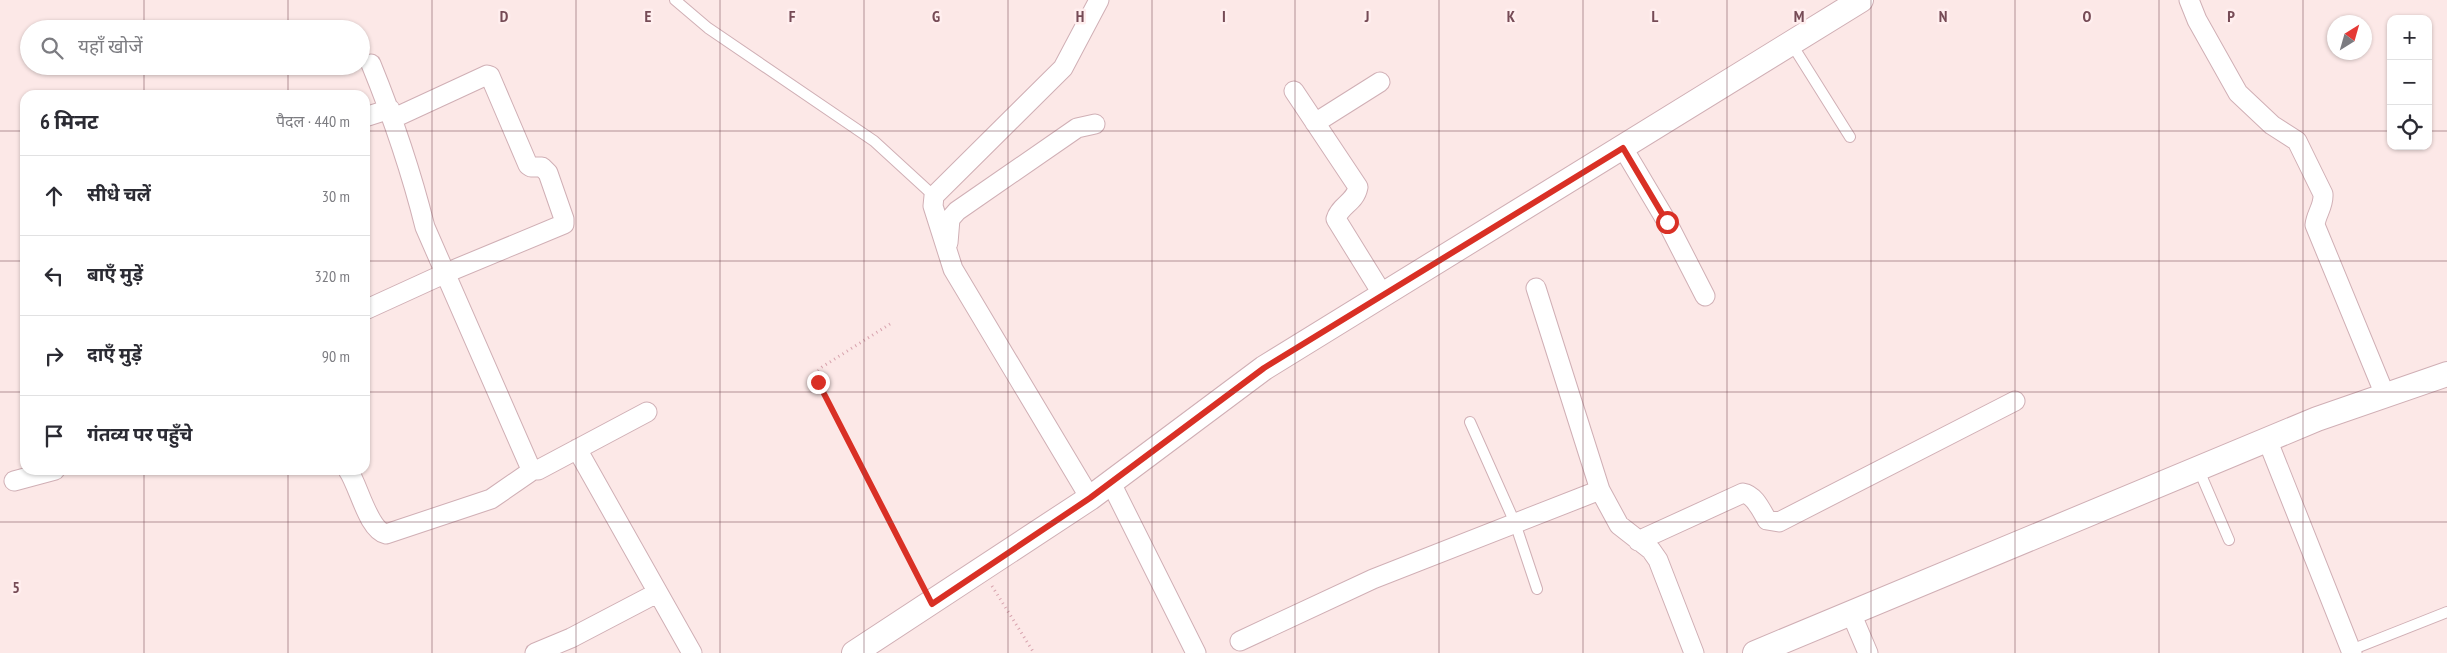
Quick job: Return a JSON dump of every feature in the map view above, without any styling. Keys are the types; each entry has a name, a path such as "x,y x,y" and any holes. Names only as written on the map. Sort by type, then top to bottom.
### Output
{"street":[{"path":"1090,498 953,268 933,206 934,196 1063,68 1099,0"},
{"path":"854,653 932,604 1090,498 1264,368 1861,0"},
{"path":"2189,0 2196,20 2238,93 2272,125 2296,141 2323,194 2324,201 2316,218 2315,225 2385,395"},
{"path":"371,64 392,113 415,185 425,227 533,470"},
{"path":"370,115 392,113 487,75 490,76 526,161 531,167 546,169 564,220 561,227 446,272 370,308"},
{"path":"1315,123 1380,82"},
{"path":"1294,90 1358,187 1356,196 1338,212 1336,219 1383,295"},
{"path":"948,252 950,219 956,211 1077,128 1095,124"},
{"path":"1623,148 1667,222 1705,296"},
{"path":"1536,288 1600,490 1619,525 1651,550 1658,560 1694,653"},
{"path":"1755,653 2267,439 2317,419 2447,374"},
{"path":"1638,541 1743,493 1750,494 1767,520 1779,522 2015,401"},
{"path":"350,475 373,524 380,533 386,534 491,499 533,470 538,470 647,412"},
{"path":"2267,439 2351,652"},
{"path":"577,449 692,653"},
{"path":"14,481 36,475"},
{"path":"1110,483 1196,653"},
{"path":"1240,641 1373,579 1600,490"},
{"path":"535,653 571,638 657,593"},
{"path":"1851,613 1868,653"}],"lane":[{"path":"675,0 708,28 863,133 934,196"},
{"path":"1791,43 1850,137"},
{"path":"1470,422 1515,523 1537,589"},
{"path":"2198,468 2229,540"},
{"path":"2351,652 2447,612"}],"path":[{"path":"890,324 822,366 816,373 818,382 932,604"},
{"path":"982,571 1034,653"}],"route":[{"path":"818,382 932,604 1090,498 1264,368 1623,148 1667,222"}]}
